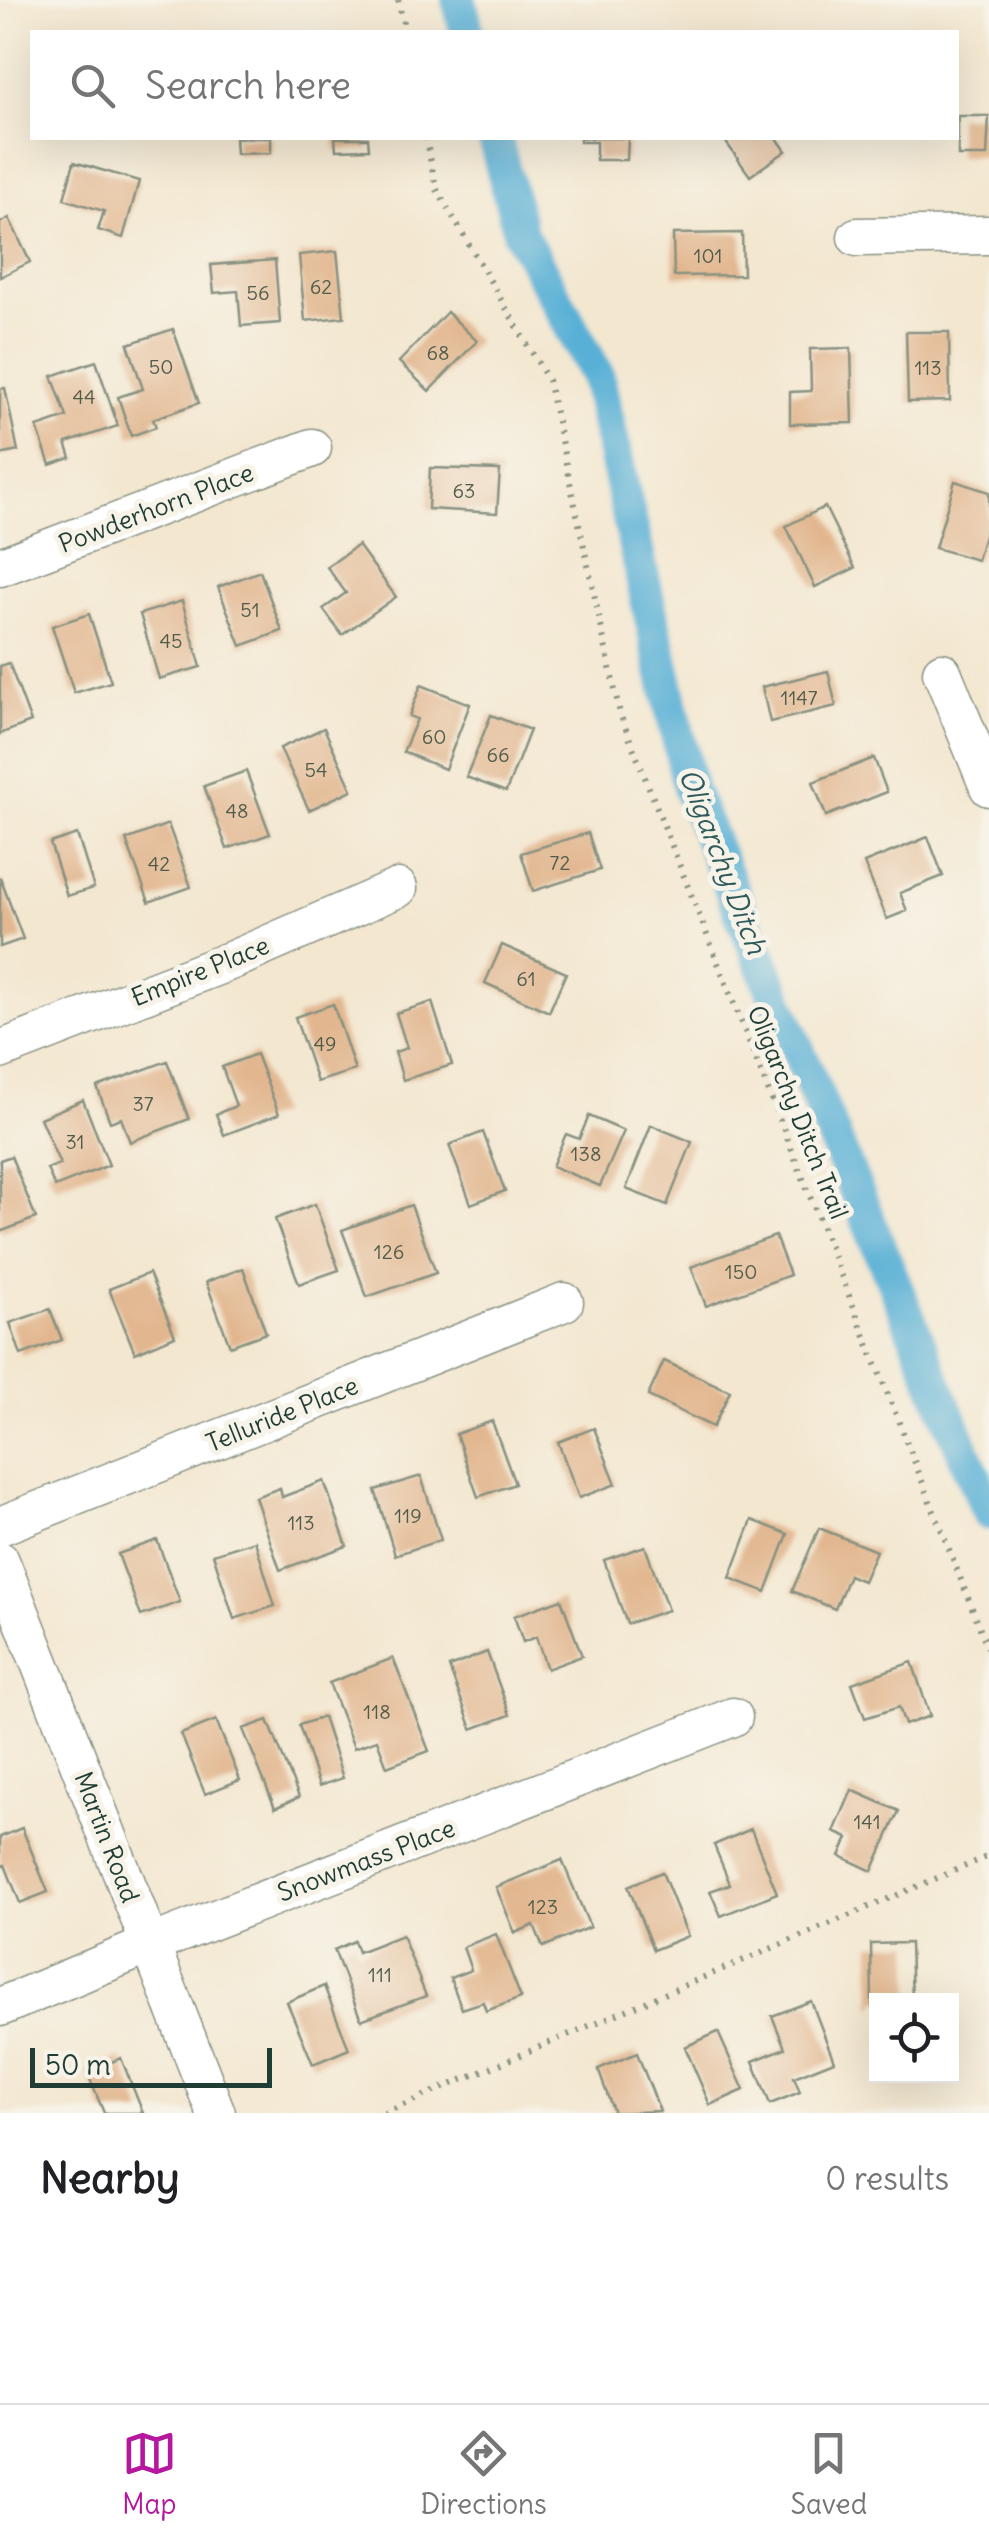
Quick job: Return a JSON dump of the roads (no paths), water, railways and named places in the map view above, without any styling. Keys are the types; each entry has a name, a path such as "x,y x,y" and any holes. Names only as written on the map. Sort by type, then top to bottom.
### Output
{"street":[{"path":"856,236 989,236"},
{"name":"Powderhorn Place","path":"0,567 312,448"},
{"path":"942,672 989,787"},
{"name":"Empire Place","path":"0,1050 235,958 398,888"},
{"name":"Telluride Place","path":"0,1526 564,1302"},
{"name":"Martin Road","path":"0,1561 216,2113"},
{"name":"Snowmass Place","path":"0,2007 149,1945 733,1718"}],"waterway":[{"name":"Oligarchy Ditch","path":"459,0 466,30"},
{"name":"Oligarchy Ditch","path":"496,140 520,233 597,375 690,789 989,1513"}]}
